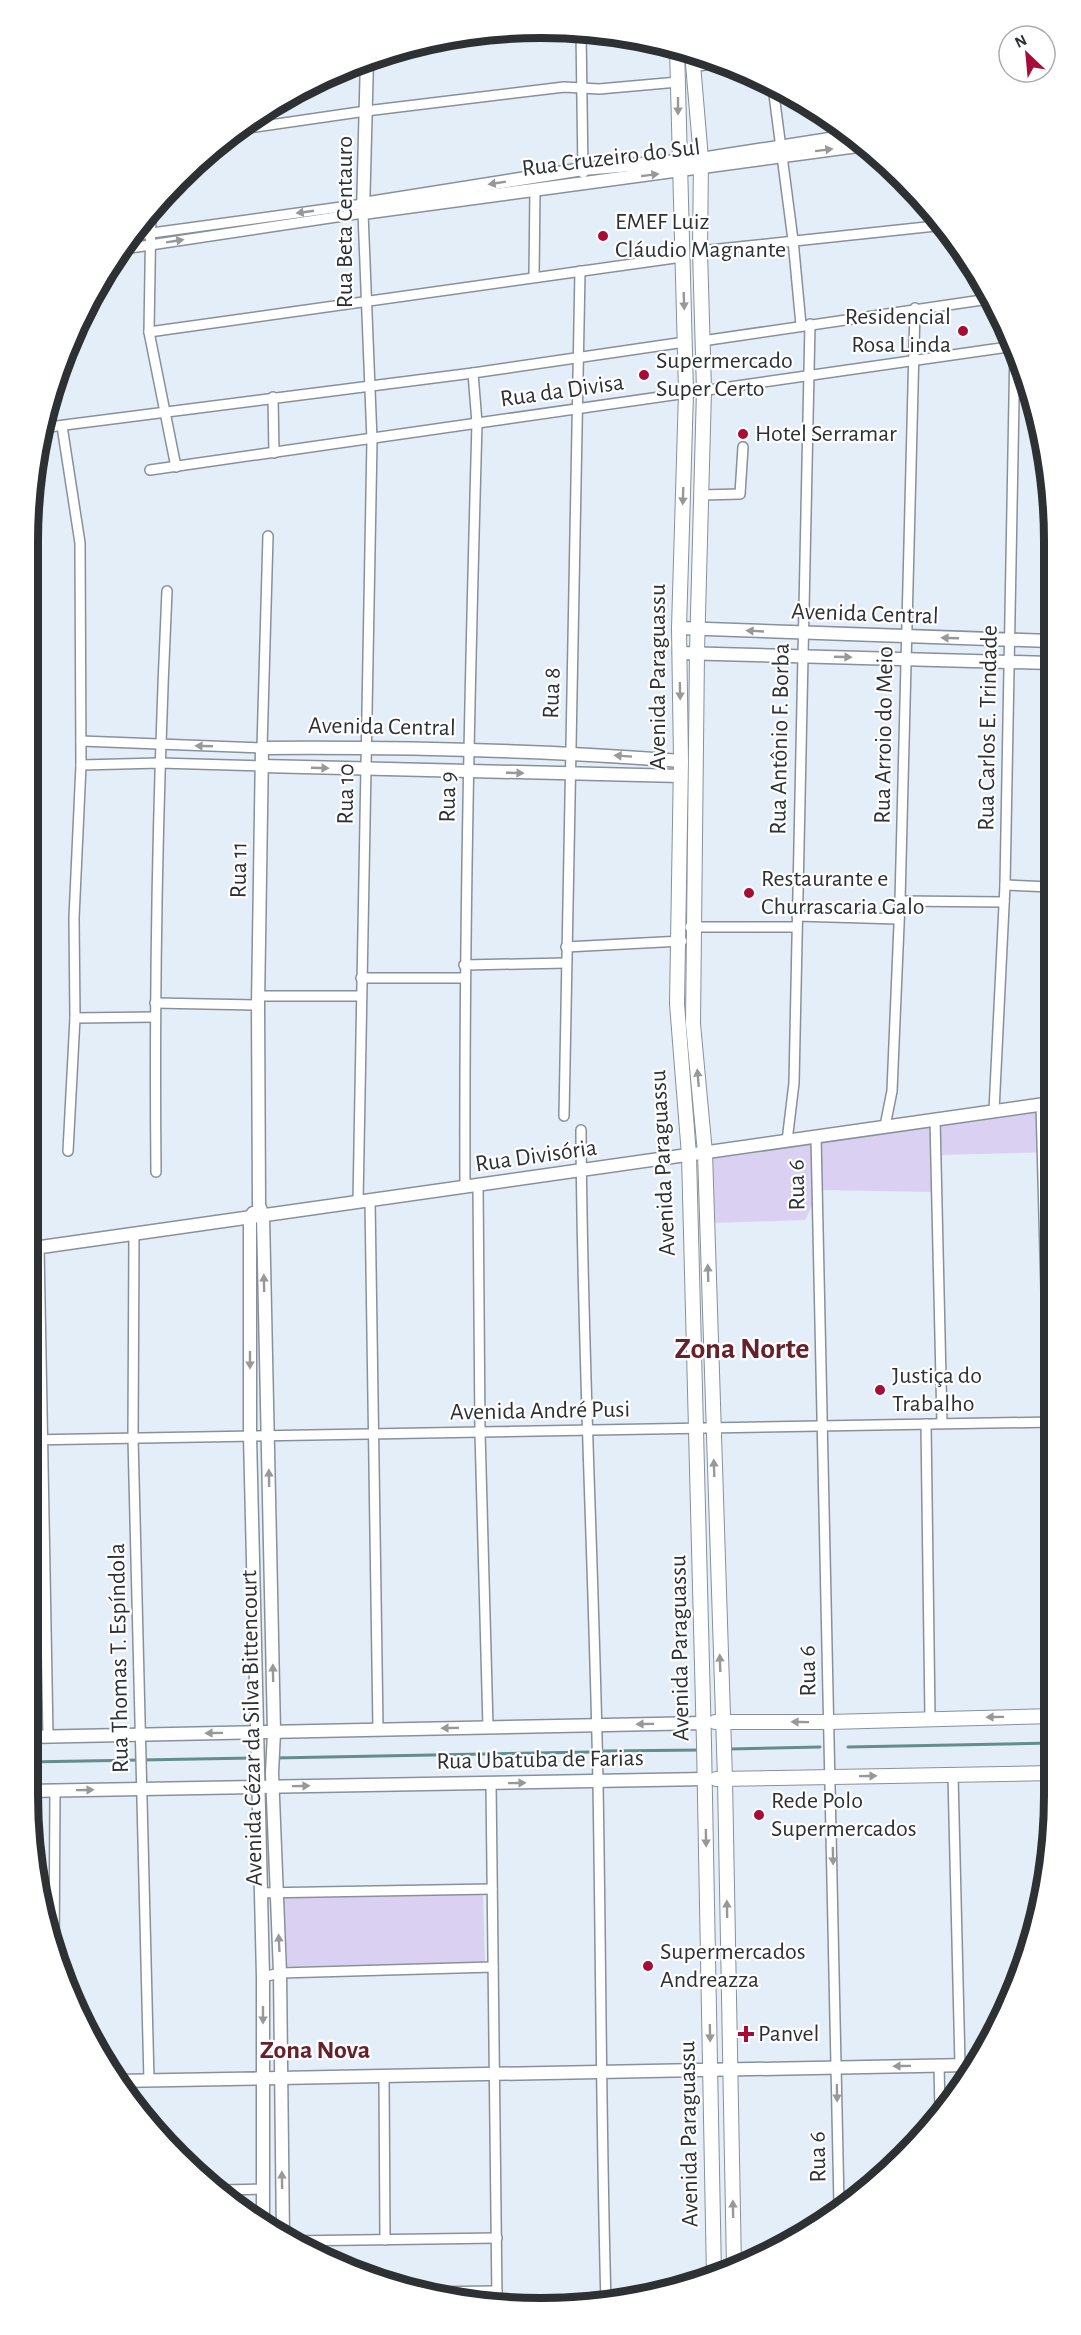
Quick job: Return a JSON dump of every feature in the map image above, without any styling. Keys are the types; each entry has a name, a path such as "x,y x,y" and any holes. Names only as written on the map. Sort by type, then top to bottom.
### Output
{"main road":[{"name":"Avenida Paraguassu","path":"677,57 686,392 679,628 681,761 679,926 689,936"},
{"name":"Avenida Paraguassu","path":"692,61 701,164 699,251 704,390 689,936 693,1024 705,1153 724,1772 734,2259"},
{"name":"Avenida Paraguassu","path":"689,936 676,1004 689,1155 704,1723 714,2266"},
{"name":"Rua Ubatuba de Farias","path":"704,1723 1044,1716"},
{"name":"Rua Ubatuba de Farias","path":"705,1772 831,1777 1044,1773"},
{"path":"714,2244 734,2244"}],"street":[{"path":"581,40 584,176"},
{"path":"692,67 705,65"},
{"name":"Rua Beta Centauro","path":"367,69 363,209 370,385"},
{"path":"253,127 564,87 678,82"},
{"name":"Rua Antônio F. Borba","path":"774,95 810,375 801,656 794,1083 787,1140"},
{"name":"Rua Cruzeiro do Sul","path":"363,209 584,176 701,164 842,138"},
{"name":"Rua Cruzeiro do Sul","path":"782,150 853,146"},
{"name":"Rua Cruzeiro do Sul","path":"363,209 535,189 584,176"},
{"path":"534,278 535,189"},
{"path":"141,234 363,209"},
{"path":"131,248 363,209"},
{"path":"151,222 149,332 162,410 176,467"},
{"path":"699,251 933,226"},
{"path":"149,332 682,257"},
{"name":"Rua 8","path":"564,1116 580,271"},
{"path":"702,341 982,300"},
{"name":"Rua Arroio do Meio","path":"885,1126 892,1091 897,919 900,901 915,308"},
{"path":"51,427 162,410 473,373 685,342"},
{"name":"Rua da Divisa","path":"150,470 372,440 686,392 1005,347"},
{"name":"Rua Carlos E. Trindade","path":"994,1111 1005,885 1014,372"},
{"name":"Rua 9","path":"473,373 477,423 464,978 488,1727"},
{"name":"Rua 10","path":"370,385 372,440 361,996 378,1729"},
{"path":"273,398 274,453"},
{"path":"62,426 80,543 81,765 74,918 75,1018 68,1151"},
{"path":"701,495 740,494 743,447"},
{"name":"Rua 11","path":"261,1210 258,1000 268,536"},
{"path":"156,1172 154,1017 159,763 167,591"},
{"name":"Avenida Central","path":"679,628 1044,641"},
{"name":"Avenida Central","path":"679,653 1044,663"},
{"name":"Avenida Central","path":"81,741 262,748 366,747 570,752 681,761"},
{"name":"Avenida Central","path":"81,765 159,763 681,776"},
{"path":"1005,885 1044,887"},
{"path":"900,901 1004,902"},
{"path":"796,916 897,919"},
{"path":"566,947 796,927"},
{"path":"464,965 566,963"},
{"path":"361,978 464,978"},
{"path":"155,1003 361,996"},
{"path":"75,1018 154,1017"},
{"name":"Rua Divisória","path":"38,1247 250,1218 261,1210 364,1201 1044,1103"},
{"path":"934,1119 942,1423"},
{"path":"581,1130 586,1430 598,1781 600,2072 606,2293"},
{"name":"Rua 6","path":"816,1136 838,2200"},
{"name":"Avenida Cézar da Silva Bittencourt","path":"261,1210 274,1732 272,1773 280,1973 283,2226"},
{"name":"Avenida Cézar da Silva Bittencourt","path":"250,1218 250,1436 263,1977 263,2214"},
{"name":"Rua Thomas T. Espíndola","path":"134,1234 133,1438 149,2080"},
{"path":"38,1354 48,1736"},
{"name":"Avenida André Pusi","path":"38,1439 1044,1422"},
{"path":"926,1424 930,1718"},
{"name":"Rua Ubatuba de Farias","path":"38,1736 141,1734 257,1737 274,1732 704,1723"},
{"name":"Rua Ubatuba de Farias","path":"38,1791 142,1784 259,1783 273,1787 598,1781 705,1772"},
{"path":"954,1775 965,2064"},
{"path":"491,1783 497,2295"},
{"path":"54,1922 55,1791"},
{"path":"260,1893 492,1889"},
{"path":"263,1977 280,1973 493,1967"},
{"path":"939,2065 940,2101"},
{"path":"127,2081 964,2065"},
{"path":"384,2076 385,2240"},
{"path":"229,2190 263,2189"},
{"path":"309,2241 496,2238"}],"shaded area":[{"path":"1044,1110 1044,1152 942,1155 931,1192 820,1190 805,1220 712,1223 708,1157"},
{"path":"483,1894 485,1964 283,1967 281,1896"}],"waterway":[{"path":"848,1747 1044,1743"},
{"path":"729,1749 820,1747"},
{"path":"604,1751 701,1750"},
{"path":"275,1758 590,1752"},
{"path":"38,1762 253,1758"}],"place":[{"name":"EMEF Luiz Cláudio Magnante","path":"603,236"},
{"name":"Residencial Rosa Linda","path":"963,331"},
{"name":"Supermercado Super Certo","path":"644,375"},
{"name":"Hotel Serramar","path":"743,434"},
{"name":"Restaurante e Churrascaria Galo","path":"749,893"},
{"name":"Justiça do Trabalho","path":"880,1390"},
{"name":"Rede Polo Supermercados","path":"759,1815"},
{"name":"Supermercados Andreazza","path":"648,1966"},
{"name":"Panvel","path":"746,2034"}],"district":[{"name":"Zona Norte","path":"742,1349"},
{"name":"Zona Nova","path":"315,2050"}]}
